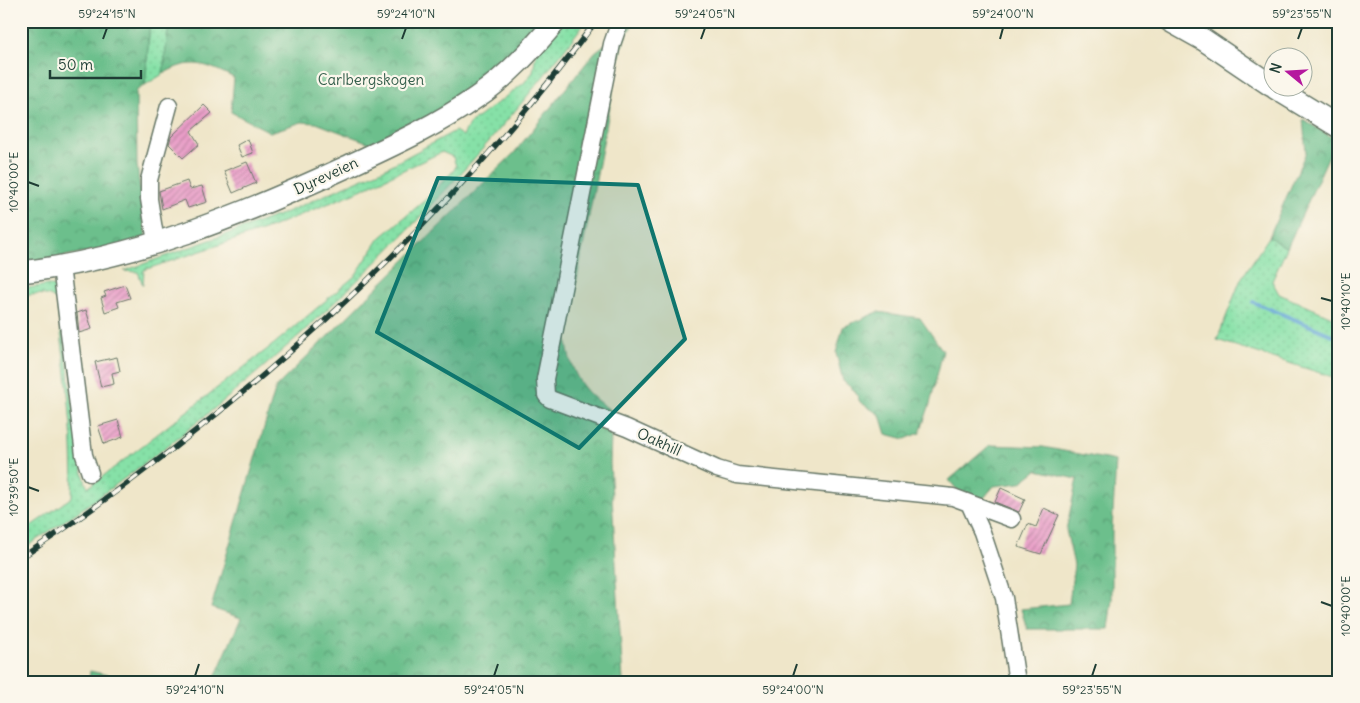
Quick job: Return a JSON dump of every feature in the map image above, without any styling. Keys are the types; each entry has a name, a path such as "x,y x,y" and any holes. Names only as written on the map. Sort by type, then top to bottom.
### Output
{"main road":[{"name":"Dyreveien","path":"21,272 61,266 156,242 276,199 379,152 439,121 478,97 503,78 556,21"},
{"path":"1170,21 1204,40 1262,79"},
{"path":"1292,98 1339,127"}],"street":[{"name":"Oakhill","path":"620,21 612,44 545,379 546,395 550,400 627,428 717,469 737,475 953,497 969,503"},
{"path":"156,242 149,199 149,180 169,106"},
{"path":"61,266 84,455 90,473"},
{"path":"969,503 1012,518"},
{"path":"969,503 982,532 1004,598 1017,682"}],"highlighted area":[{"path":"438,178 638,185 685,339 579,448 377,332"}],"green space":[{"path":"21,21 150,21 145,85 136,91 137,165 146,237 103,249 21,264"},
{"path":"150,21 169,21 163,74 145,85"},
{"name":"Carlbergskogen","path":"169,21 548,21 494,78 444,112 372,144 316,123 302,122 270,132 231,112 234,78 207,66 199,64 182,65 163,74"},
{"path":"563,21 586,21 527,97 464,170 397,242 253,376 178,438 100,496 21,550 21,533 72,497 73,472 69,399 57,302 46,295 21,296 21,289 49,285 57,288 82,469 86,484 89,487 274,344 355,276 380,238 424,201 456,166 453,157 442,152 354,193 264,230 144,270 143,285 138,272 124,271 282,214 384,169 455,131 463,136 469,124 524,83 533,72 536,53"},
{"path":"634,22 625,38 619,59 566,336 570,360 578,380 592,396 612,411 610,463 623,682 213,682 241,618 211,608 276,387 514,153 595,52"},
{"path":"1303,119 1336,140 1287,248 1269,237 1306,152"},
{"path":"1269,237 1287,248 1272,281 1279,294 1339,320 1339,379 1217,340 1241,279"},
{"path":"878,312 920,318 943,351 930,404 920,433 905,439 886,434 880,415 860,402 855,391 843,381 836,353 843,327"},
{"path":"990,445 1043,447 1116,461 1112,530 1112,599 1108,629 1027,629 1021,609 1069,604 1074,565 1066,530 1077,479 1037,470 1020,483 994,486 983,499 963,497 949,480"},
{"path":"90,671 137,682 89,682"}],"building":[{"path":"204,105 212,113 191,131 199,144 183,158 169,144 171,137"},
{"path":"248,139 253,153 242,157 237,145"},
{"path":"247,162 256,183 233,193 224,171"},
{"path":"187,181 190,189 202,186 207,202 188,208 185,200 162,209 159,191"},
{"path":"125,285 130,298 117,302 119,307 105,312 101,298 106,296 104,292"},
{"path":"86,310 92,329 79,333 77,313"},
{"path":"117,357 120,371 112,373 114,384 101,387 95,362"},
{"path":"118,420 123,437 104,444 98,426"},
{"path":"1001,488 1025,499 1019,512 995,502"},
{"path":"1044,508 1059,515 1041,554 1018,547 1028,524 1036,527"}],"waterway":[{"path":"1253,302 1339,338"}],"railway":[{"path":"21,558 102,502 181,442 258,380 331,314 402,246 470,174 535,99 596,21"}]}
